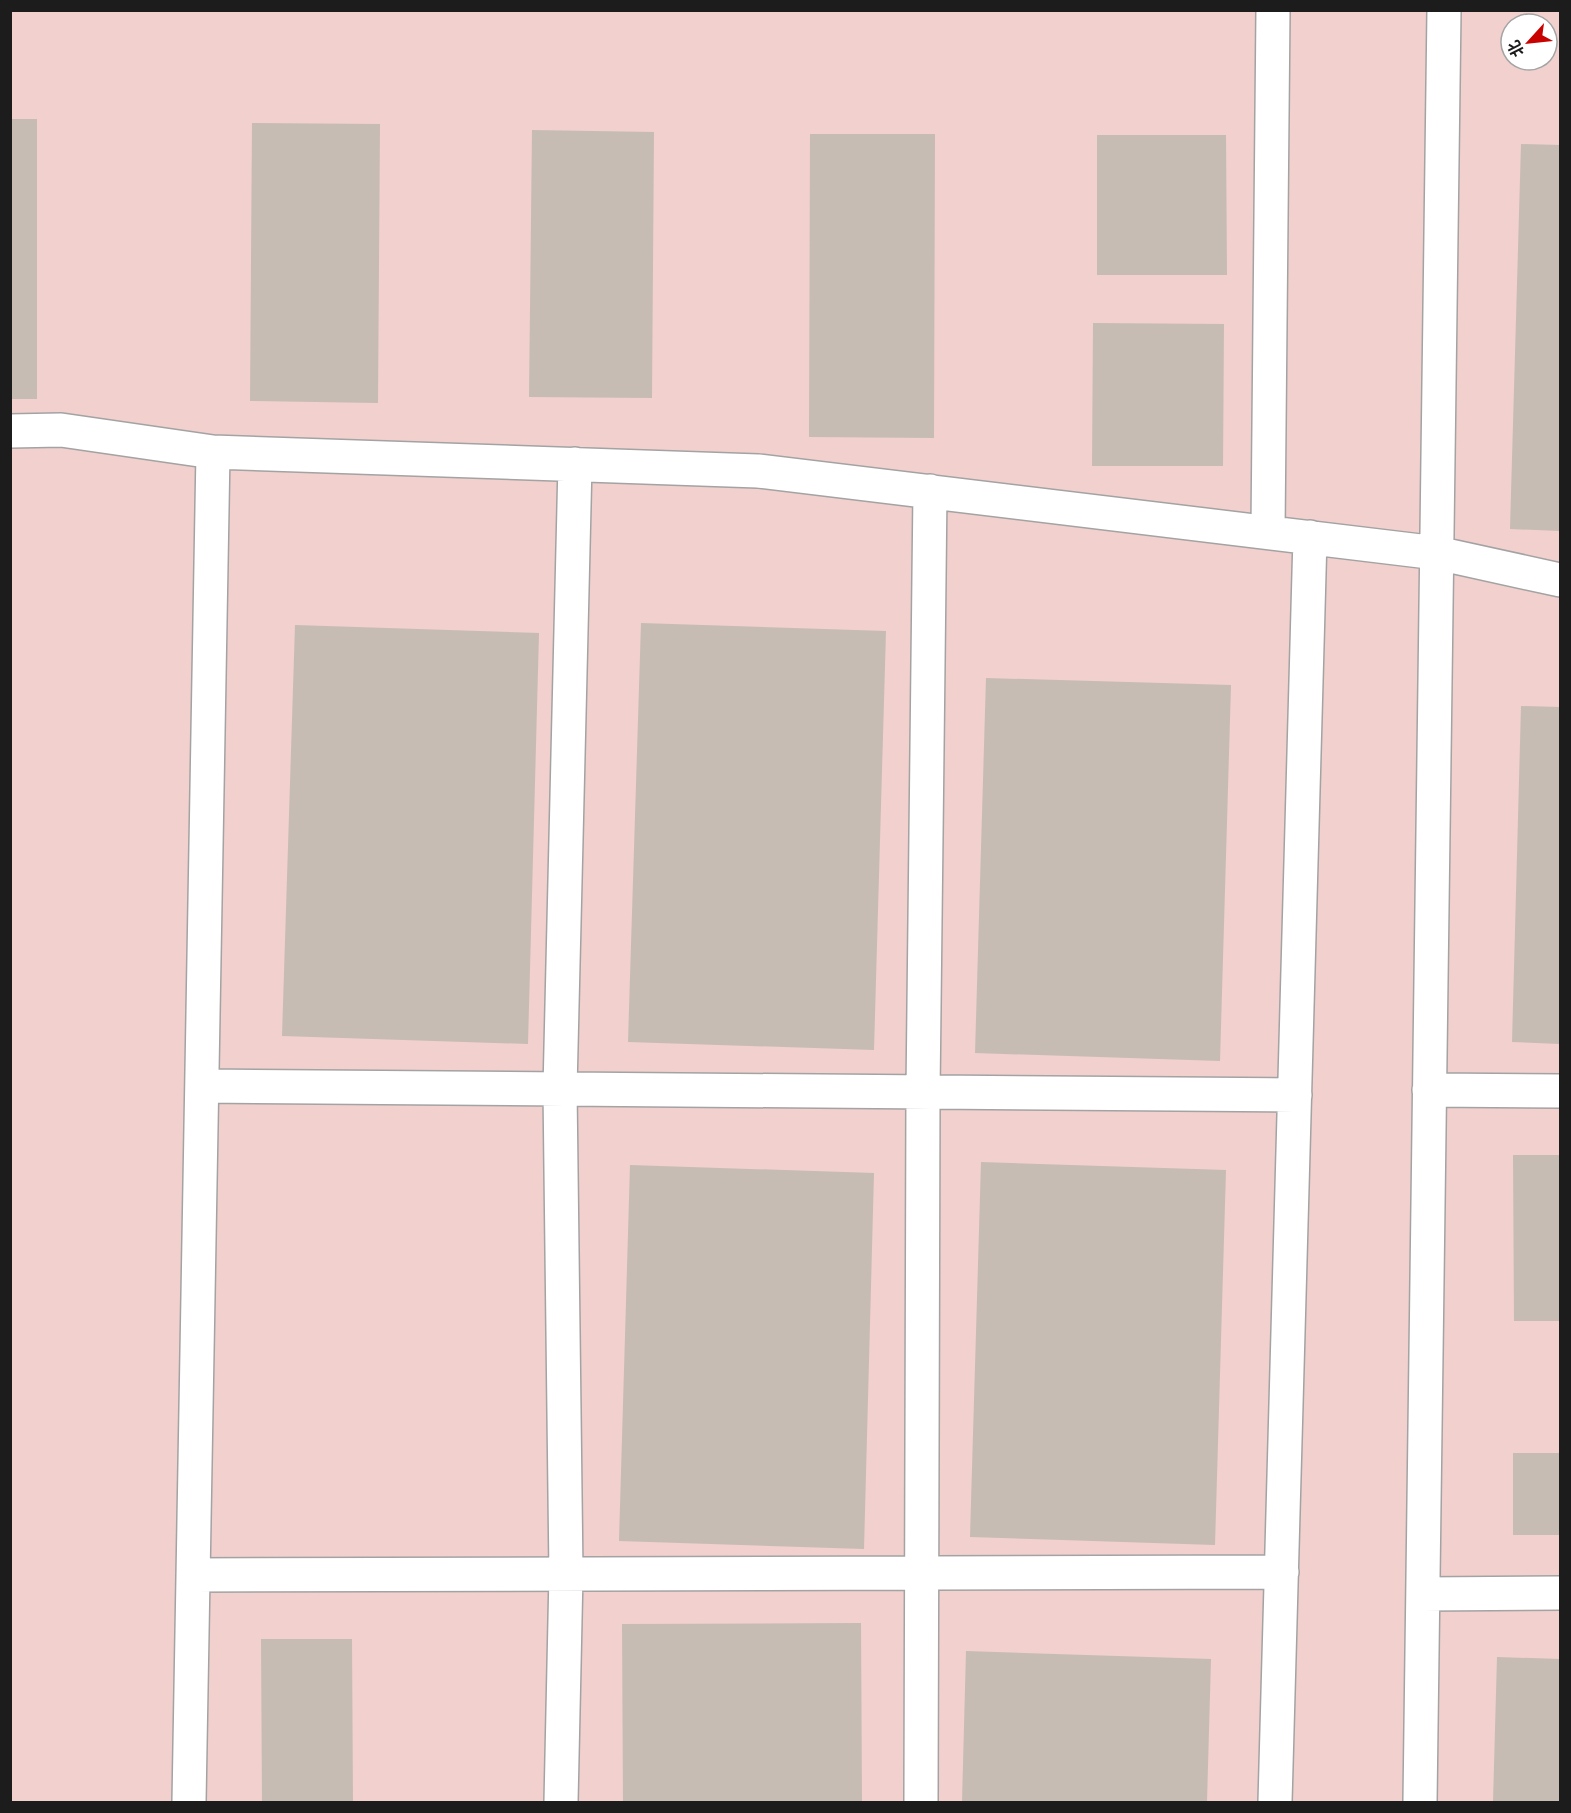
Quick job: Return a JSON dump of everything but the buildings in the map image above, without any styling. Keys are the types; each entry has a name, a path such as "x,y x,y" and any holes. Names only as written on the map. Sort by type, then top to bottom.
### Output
{"lane":[{"path":"1268,531 1273,10"},
{"path":"1420,1803 1444,10"},
{"path":"10,431 61,430 213,452 758,471 1437,553 1560,580"},
{"path":"189,1803 213,452"},
{"path":"561,1803 566,1574 560,1089 575,464"},
{"path":"921,1803 923,1092 930,491"},
{"path":"1275,1803 1310,537"},
{"path":"202,1086 1295,1095"},
{"path":"1430,1089 1560,1091"},
{"path":"193,1575 1282,1572"},
{"path":"1423,1594 1560,1593"}],"shaded area":[{"path":"11,11 1560,11 1560,1802 11,1802"}]}
